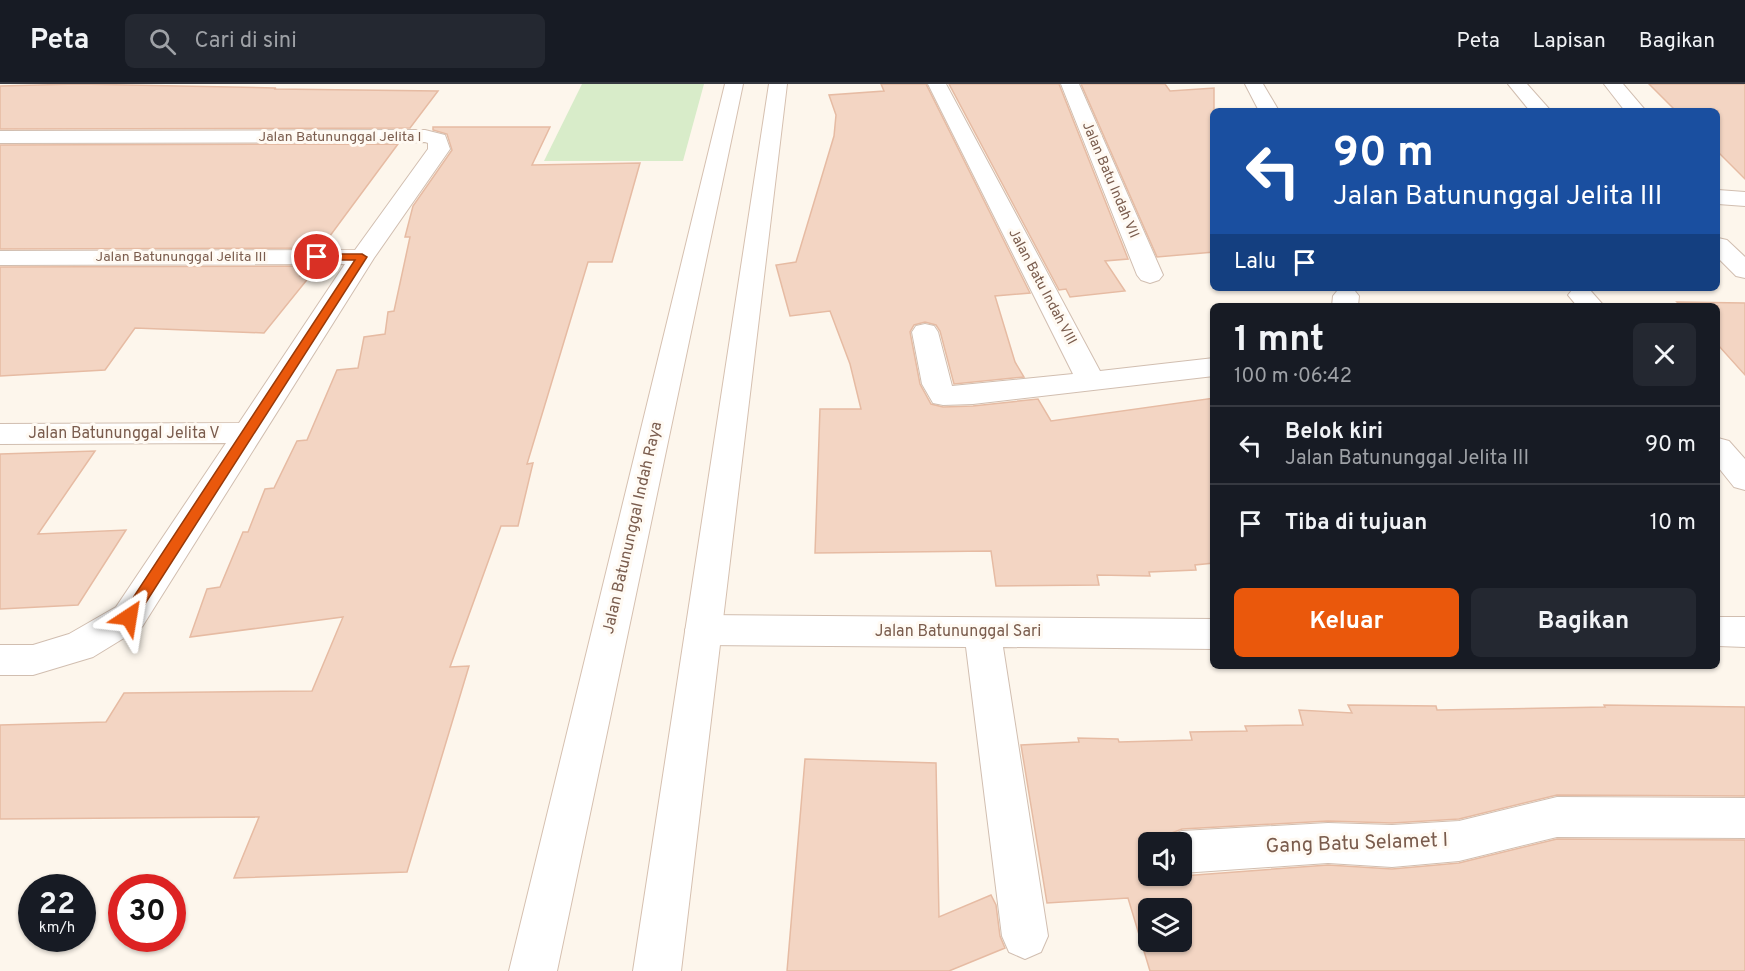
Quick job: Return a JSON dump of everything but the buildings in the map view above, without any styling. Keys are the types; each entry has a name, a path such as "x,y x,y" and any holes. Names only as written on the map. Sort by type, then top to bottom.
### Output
{"street":[{"name":"Jalan Batununggal Indah Raya","path":"532,971 734,84"},
{"path":"657,971 778,84"},
{"name":"Jalan Batu Indah VIII","path":"937,84 1091,381"},
{"name":"Jalan Batu Indah VII","path":"1071,84 1092,140 1150,275"},
{"path":"1254,84 1267,108"},
{"path":"1517,84 1538,108"},
{"path":"1613,84 1633,108"},
{"name":"Jalan Batununggal Jelita I","path":"0,137 425,136 438,139 439,149 362,257 129,617 80,646 33,660 0,660"},
{"path":"1720,197 1745,199"},
{"path":"1720,247 1745,271"},
{"name":"Jalan Batununggal Jelita III","path":"0,258 362,257"},
{"path":"925,332 936,384 943,396 973,395 1210,367"},
{"name":"Jalan Batununggal Jelita V","path":"0,434 247,433"},
{"path":"1720,450 1745,479"},
{"name":"Jalan Batununggal Sari","path":"703,630 1210,634"},
{"path":"982,632 1025,936"},
{"path":"1720,632 1745,632"},
{"name":"Gang Batu Selamet I","path":"1192,851 1328,843 1392,846 1459,841 1557,817 1745,818"}],"green space":[{"path":"582,84 704,84 683,161 544,161"}],"route":[{"path":"129,617 362,257 317,257"}]}
